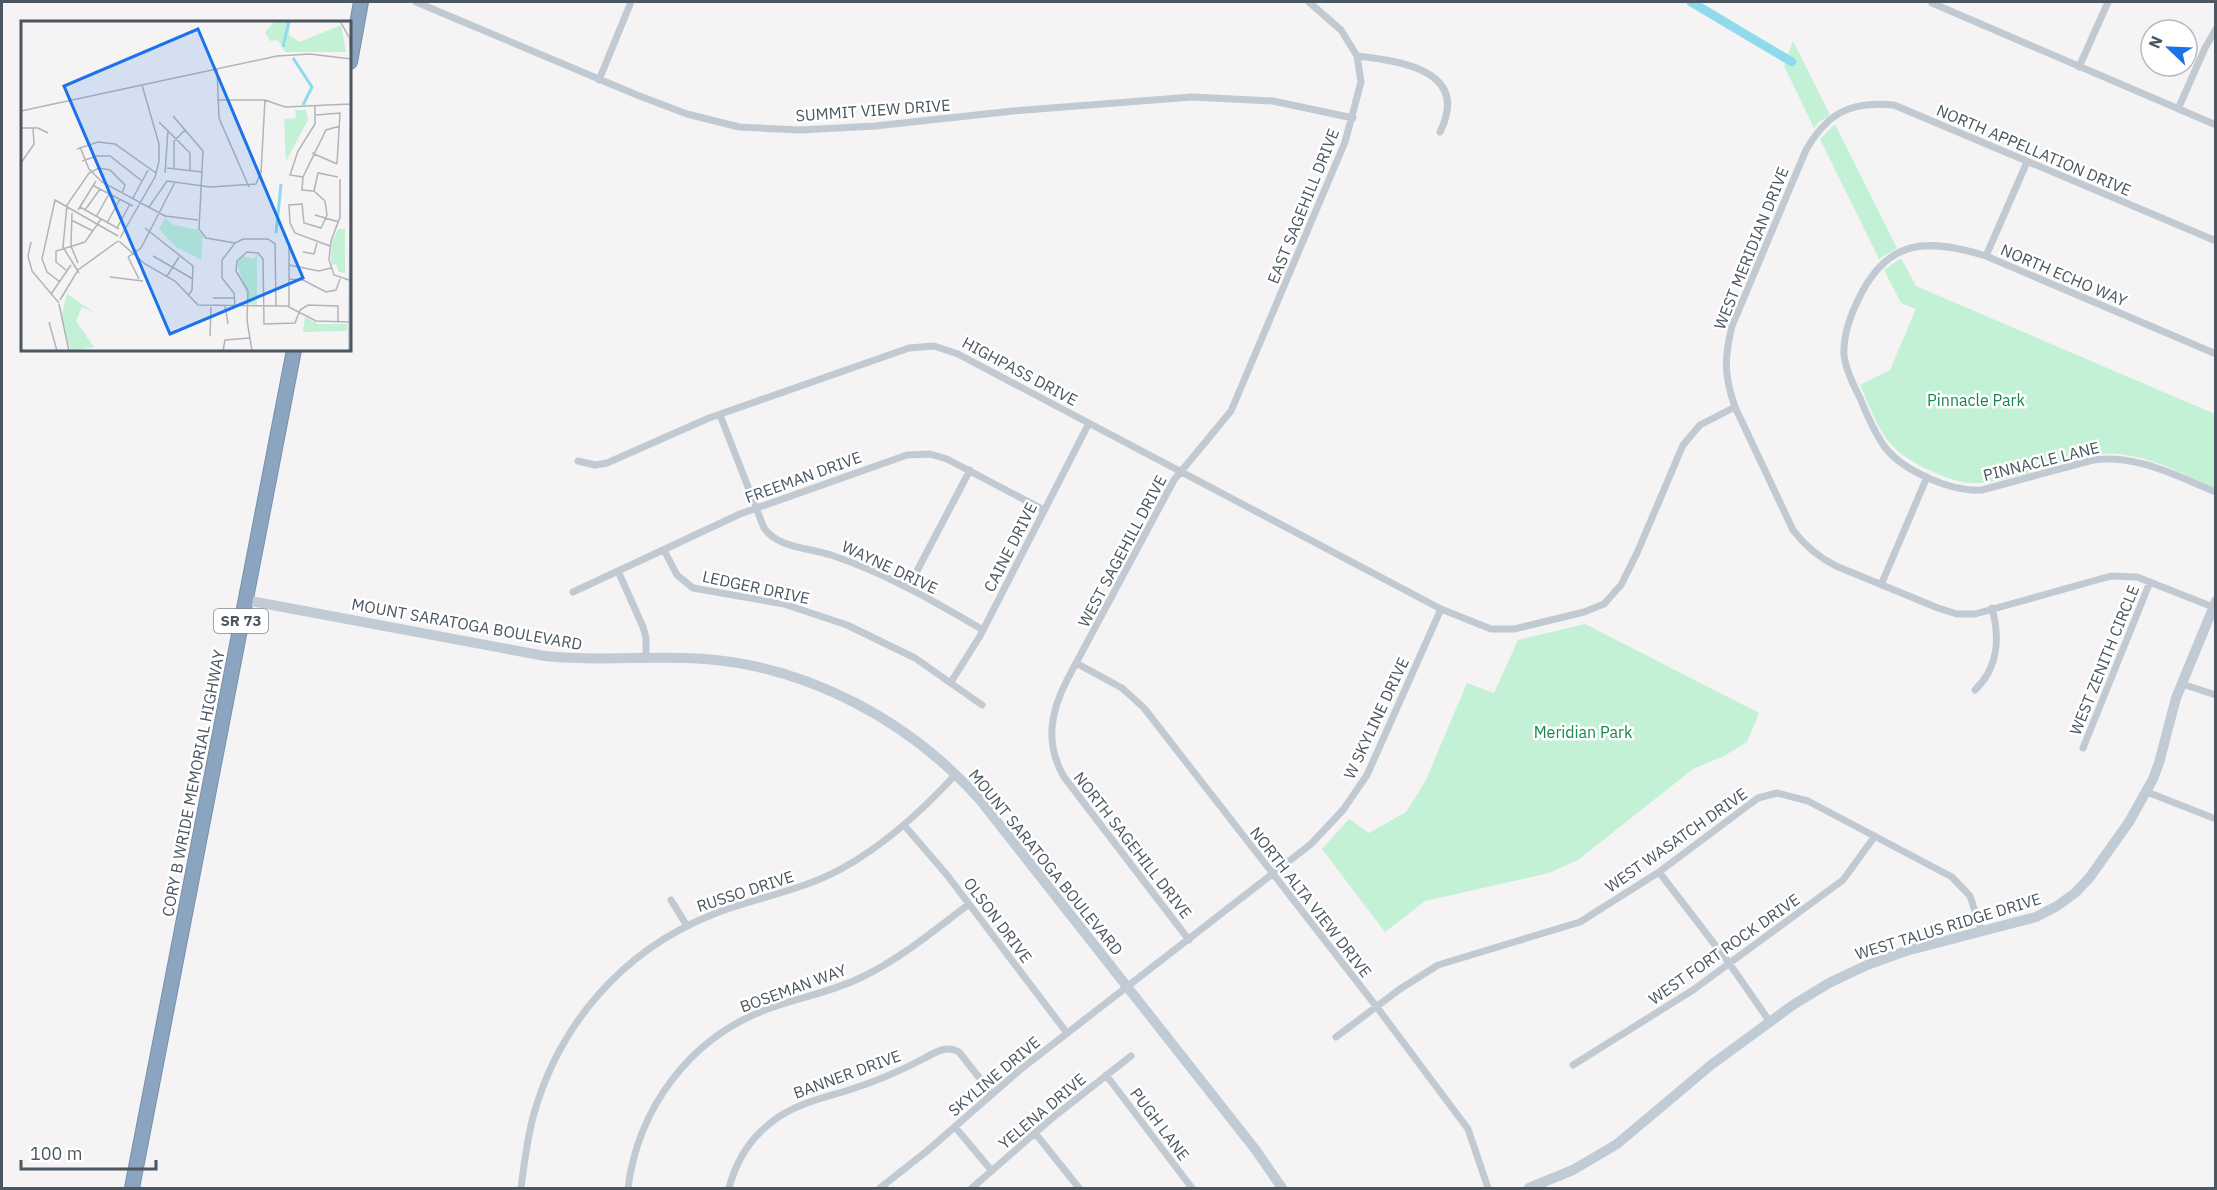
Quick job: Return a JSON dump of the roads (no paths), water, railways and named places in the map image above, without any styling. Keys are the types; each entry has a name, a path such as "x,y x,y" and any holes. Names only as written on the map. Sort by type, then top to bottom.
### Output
{"highway":[{"path":"351,57 361,2"},
{"name":"CORY B WRIDE MEMORIAL HIGHWAY","path":"132,1188 294,351"}],"street":[{"name":"SUMMIT VIEW DRIVE","path":"416,2 598,80 687,114 739,127 800,130 875,126 1013,111 1192,97 1273,101 1353,118"},
{"path":"598,80 631,2"},
{"path":"1309,2 1341,30 1357,56 1406,63 1431,74 1446,94 1448,116 1440,132"},
{"path":"2079,67 2108,2"},
{"path":"1932,3 2216,125"},
{"path":"2178,109 2216,29"},
{"name":"EAST SAGEHILL DRIVE","path":"1252,363 1346,142 1361,82 1357,56"},
{"name":"NORTH APPELLATION DRIVE","path":"1839,113 1857,105 1894,105 2216,241"},
{"name":"WEST MERIDIAN DRIVE","path":"1839,113 1824,124 1806,150 1732,327 1726,350 1725,365 1736,407 1785,515 1804,544 1829,563 1958,614 1975,614 2111,576 2137,577 2214,604"},
{"path":"1986,256 2027,162"},
{"name":"NORTH ECHO WAY","path":"1897,254 1929,244 1961,248 1986,256 2216,354"},
{"name":"PINNACLE LANE","path":"1897,254 1885,261 1864,287 1847,327 1844,342 1848,371 1882,444 1898,461 1926,477 1967,491 1982,490 2107,458 2140,462 2216,492"},
{"name":"HIGHPASS DRIVE","path":"578,462 595,465 607,463 720,415 909,348 926,345 950,350 1441,609 1491,629 1514,629 1584,612 1604,604 1621,585 1637,554 1683,445 1689,436 1708,420 1736,407"},
{"name":"WEST SAGEHILL DRIVE","path":"1076,663 1181,471 1231,411 1252,363"},
{"name":"WAYNE DRIVE","path":"720,415 764,528 776,540 844,559 908,588 983,630"},
{"name":"CAINE DRIVE","path":"951,682 983,630 1089,423"},
{"name":"FREEMAN DRIVE","path":"573,592 756,508 907,455 939,456 1044,510"},
{"path":"908,588 970,470"},
{"path":"1881,585 1926,477"},
{"name":"LEDGER DRIVE","path":"664,550 677,575 693,588 766,599 831,618 898,649 951,682 982,705"},
{"path":"618,571 643,627 646,638 645,659"},
{"name":"WEST ZENITH CIRCLE","path":"2083,748 2150,582"},
{"name":"MOUNT SARATOGA BOULEVARD","path":"245,600 545,656 577,659 690,658 725,661 763,668 802,680 839,695 875,714 912,738 956,774 980,800 1255,1149 1282,1188"},
{"name":"WEST TALUS RIDGE DRIVE","path":"1529,1188 1573,1170 1617,1144 1698,1075 1810,993 1866,965 1906,951 2036,917 2075,893 2096,868 2147,792 2159,763 2169,719 2214,604"},
{"path":"1975,690 1986,676 1998,642 1992,608"},
{"name":"W SKYLINE DRIVE","path":"1127,987 1311,844 1343,810 1367,776 1441,609"},
{"name":"NORTH ALTA VIEW DRIVE","path":"1076,663 1122,688 1144,708 1376,1006 1468,1129 1488,1188"},
{"name":"NORTH SAGEHILL DRIVE","path":"1076,663 1057,699 1052,716 1051,741 1057,765 1189,940"},
{"path":"2182,684 2216,695"},
{"name":"RUSSO DRIVE","path":"521,1188 529,1134 548,1074 570,1032 592,1001 618,973 648,950 687,926 725,910 787,892 823,878 857,860 903,825 956,774"},
{"path":"2147,792 2216,819"},
{"name":"WEST WASATCH DRIVE","path":"1336,1036 1438,965 1580,922 1659,872 1758,798 1777,793 1808,801 1875,836"},
{"name":"OLSON DRIVE","path":"903,825 969,904 1067,1033"},
{"path":"1875,836 1952,877 1970,896 1982,932"},
{"name":"WEST FORT ROCK DRIVE","path":"1574,1065 1693,990 1843,879 1875,836"},
{"path":"1659,872 1729,963 1770,1022"},
{"path":"671,900 687,926"},
{"name":"BOSEMAN WAY","path":"628,1188 638,1142 653,1107 675,1075 717,1035 748,1017 781,1004 840,987 876,970 907,951 969,904"},
{"name":"SKYLINE DRIVE","path":"880,1188 992,1094 1127,987"},
{"name":"BANNER DRIVE","path":"729,1188 746,1148 759,1132 783,1114 803,1104 884,1077 940,1050 951,1049 959,1052 992,1094"},
{"name":"YELENA DRIVE","path":"972,1188 1035,1133 1131,1056"},
{"name":"PUGH LANE","path":"1106,1075 1192,1188"},
{"path":"955,1127 992,1171"},
{"path":"1035,1133 1079,1188"}],"waterway":[{"path":"1691,2 1792,62"}],"park label":[{"name":"Pinnacle Park","path":"1976,400"},
{"name":"Meridian Park","path":"1583,732"}]}
